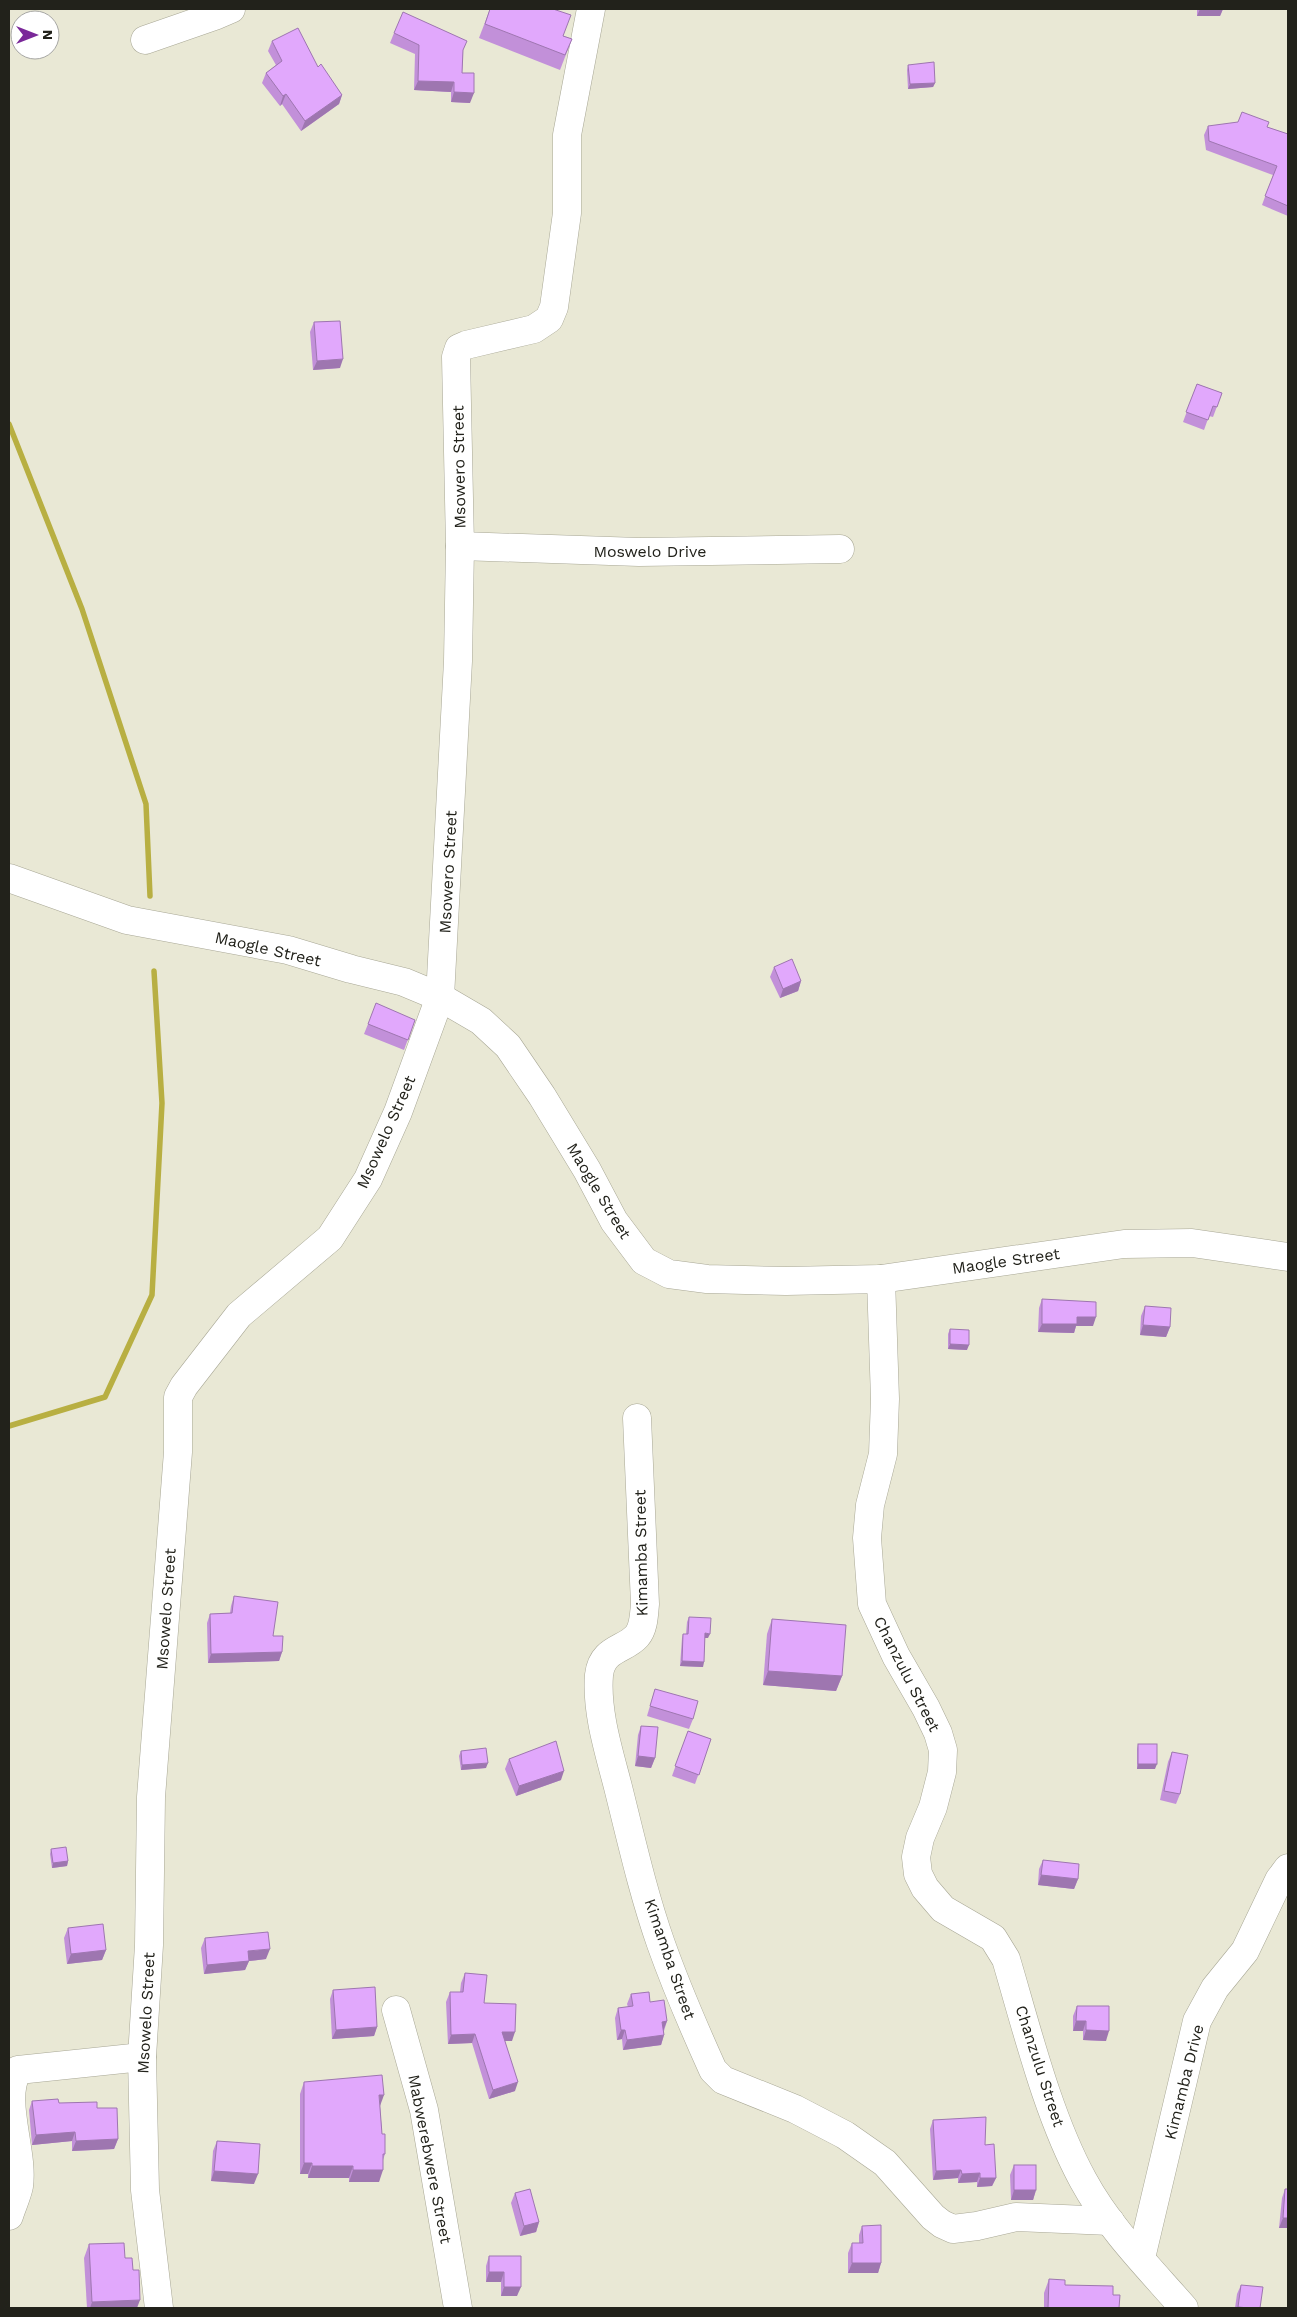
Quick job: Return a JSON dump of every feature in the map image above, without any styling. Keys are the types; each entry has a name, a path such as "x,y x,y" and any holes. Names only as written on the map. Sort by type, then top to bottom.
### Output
{"street":[{"path":"145,40 217,16 230,9"},
{"name":"Msowero Street","path":"440,996 453,784 460,546 456,357 459,348 466,344 534,329 549,320 554,307 567,213 567,135 592,9"},
{"name":"Moswelo Drive","path":"460,546 640,552 840,549"},
{"name":"Maogle Street","path":"9,878 127,920 288,950 351,969 404,982 440,996 481,1021 508,1046 542,1096 587,1170 614,1221 644,1261 669,1274 708,1279 786,1281 881,1279 1124,1244 1192,1243 1288,1257"},
{"name":"Msowelo Street","path":"159,2308 145,2190 142,2057 149,1945 151,1797 178,1452 178,1397 206,1356 239,1315 330,1238 368,1179 391,1129 440,996"},
{"name":"Chanzulu Street","path":"881,1279 885,1399 883,1454 870,1505 867,1538 872,1604 896,1656 926,1708 938,1733 943,1750 942,1772 933,1807 920,1838 916,1857 918,1874 925,1888 943,1909 994,1938 1006,1959 1063,2138 1084,2181 1110,2221 1184,2308"},
{"name":"Kimamba Street","path":"637,1418 645,1604 642,1625 637,1637 615,1650 604,1660 599,1674 600,1696 606,1741 661,1943 713,2070 723,2080 795,2109 845,2135 885,2163 933,2217 953,2229 977,2226 1016,2217 1110,2221"},
{"name":"Kimamba Drive","path":"1141,2258 1197,2020 1215,1988 1245,1951 1279,1880 1288,1868"},
{"name":"Mabwerebwere Street","path":"396,2010 424,2110 458,2308"},
{"path":"9,2216 19,2186 19,2169 10,2094 12,2078 18,2070 142,2057"}],"building":[{"path":"490,9 553,9 571,15 563,36 572,39 565,55 485,24"},
{"path":"403,12 467,41 463,50 462,73 474,73 474,93 454,92 454,82 418,81 419,45 394,33"},
{"path":"298,28 318,67 321,64 342,95 305,121 286,94 283,96 266,73 282,61 272,41"},
{"path":"934,62 935,83 910,84 908,65"},
{"path":"1242,112 1269,122 1267,127 1288,134 1288,206 1265,196 1277,166 1209,141 1208,126 1238,122"},
{"path":"340,321 343,359 317,361 314,322"},
{"path":"1197,384 1222,393 1217,407 1213,406 1208,420 1186,412"},
{"path":"792,959 801,981 783,989 774,967"},
{"path":"376,1003 415,1020 408,1040 368,1024"},
{"path":"1042,1299 1096,1302 1096,1317 1077,1317 1077,1324 1042,1324"},
{"path":"1145,1306 1171,1308 1170,1327 1143,1325"},
{"path":"950,1329 969,1330 969,1345 950,1344"},
{"path":"234,1596 278,1602 273,1636 283,1636 282,1652 211,1654 210,1614 232,1613"},
{"path":"689,1617 711,1618 710,1634 705,1633 704,1662 682,1661 683,1634 688,1634"},
{"path":"772,1619 846,1625 842,1676 768,1671"},
{"path":"655,1689 698,1701 693,1719 650,1706"},
{"path":"641,1726 658,1727 655,1758 638,1756"},
{"path":"688,1731 711,1739 699,1775 675,1766"},
{"path":"556,1741 564,1771 519,1786 509,1759"},
{"path":"1138,1744 1157,1744 1157,1764 1138,1764"},
{"path":"486,1748 488,1763 462,1765 461,1751"},
{"path":"1172,1752 1188,1755 1180,1794 1164,1791"},
{"path":"66,1847 68,1861 53,1863 51,1849"},
{"path":"1043,1860 1079,1864 1078,1879 1041,1875"},
{"path":"103,1924 106,1950 71,1954 68,1928"},
{"path":"268,1932 270,1949 248,1951 249,1961 207,1965 205,1938"},
{"path":"465,1973 487,1975 484,2003 516,2004 515,2032 502,2032 518,2082 493,2090 475,2034 451,2035 450,1992 463,1992"},
{"path":"375,1987 377,2027 336,2030 333,1990"},
{"path":"649,1992 650,2002 664,2000 667,2021 662,2022 664,2035 627,2040 625,2030 621,2030 618,2008 633,2006 631,1994"},
{"path":"1077,2006 1109,2006 1109,2031 1086,2030 1086,2021 1076,2021"},
{"path":"382,2075 384,2095 379,2095 382,2134 385,2134 383,2170 353,2170 353,2166 312,2166 312,2163 304,2163 304,2082"},
{"path":"58,2099 59,2103 97,2102 97,2108 117,2108 118,2139 76,2141 75,2132 36,2135 32,2101"},
{"path":"986,2117 985,2145 994,2144 996,2178 980,2178 980,2173 962,2174 961,2170 936,2171 933,2120"},
{"path":"217,2141 260,2144 258,2174 214,2171"},
{"path":"1014,2165 1036,2165 1036,2190 1014,2190"},
{"path":"530,2189 539,2222 524,2226 515,2193"},
{"path":"1285,2189 1288,2189 1288,2218 1283,2218"},
{"path":"881,2225 881,2263 852,2263 852,2243 863,2243 862,2226"},
{"path":"124,2243 125,2258 132,2258 133,2270 139,2270 140,2300 92,2302 89,2244"},
{"path":"489,2256 521,2256 521,2287 504,2287 504,2272 489,2272"},
{"path":"1049,2279 1065,2280 1065,2285 1113,2286 1113,2295 1120,2295 1119,2308 1048,2308"},
{"path":"1241,2285 1263,2287 1260,2308 1238,2307"}],"waterway":[{"path":"9,424 82,609 146,804 150,896"},
{"path":"9,1426 105,1397 152,1295 162,1103 154,971"}]}
